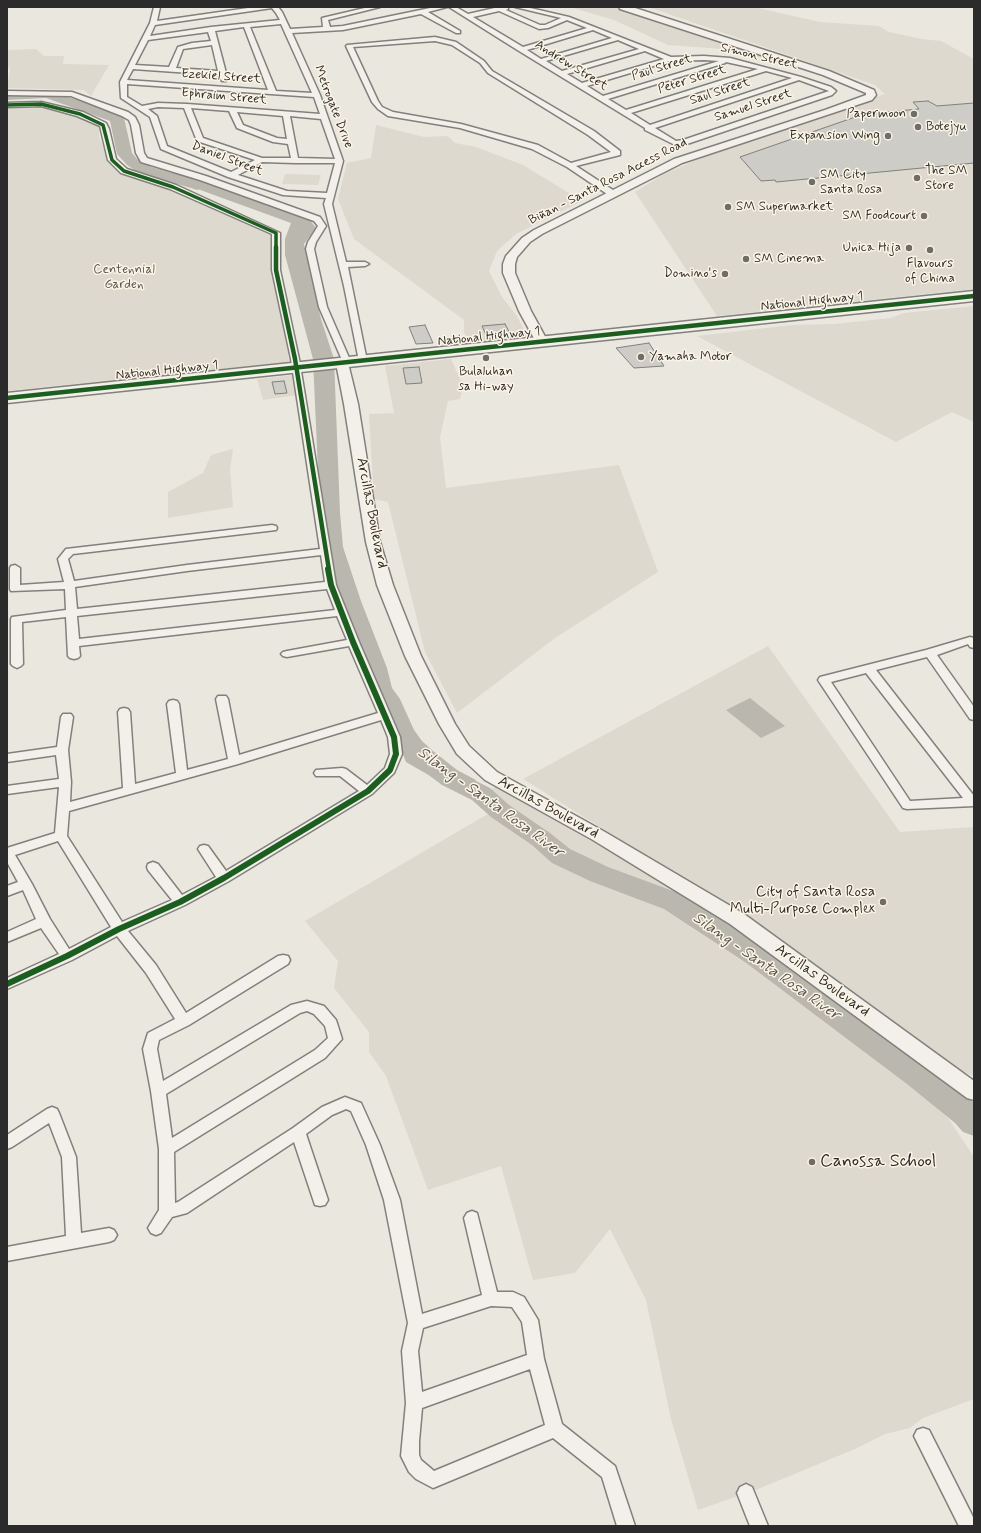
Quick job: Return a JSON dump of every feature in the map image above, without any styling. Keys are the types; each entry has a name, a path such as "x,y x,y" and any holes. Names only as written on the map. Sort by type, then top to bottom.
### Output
{"highway":[{"name":"National Highway 1","path":"7,398 974,296"}],"main road":[{"name":"Biñan - Santa Rosa Access Road","path":"542,342 525,311 509,273 509,264 512,256 519,246 538,232 663,168 696,154 836,110 872,105 878,101 880,96 877,91 866,86 813,66 623,7"},
{"name":"Biñan - Santa Rosa Access Road","path":"630,7 754,48"},
{"name":"Arcillas Boulevard","path":"351,362 351,404 373,542 386,585 413,656 446,724 463,750 491,776 600,836 737,920 974,1092"}],"street":[{"path":"141,108 124,98 124,82 153,23 158,7"},
{"path":"153,23 194,14 231,9 269,7"},
{"name":"Metrogate Drive","path":"274,7 279,12 284,22 317,94 339,161 328,204 343,265 351,362"},
{"path":"327,29 324,19 377,7"},
{"path":"288,31 343,28 444,7"},
{"name":"Andrew Street","path":"452,7 671,142 679,143"},
{"path":"468,16 509,7"},
{"name":"Simon Street","path":"518,7 567,18 619,38 643,50 670,59 704,58 730,60 799,78 829,88 833,91"},
{"path":"499,9 539,28 546,27 567,18"},
{"path":"423,12 458,32"},
{"path":"146,38 211,29 284,22"},
{"path":"246,25 272,93"},
{"path":"521,50 594,28"},
{"path":"211,29 223,73 225,90"},
{"path":"540,61 619,38"},
{"path":"570,165 617,153 591,133 490,72 482,62 454,43 435,39 352,44 349,46 375,102 380,108 391,114 462,126 535,147 570,165 613,194"},
{"path":"172,69 180,48 192,45 214,44"},
{"path":"560,74 643,50"},
{"path":"580,86 670,59"},
{"name":"Paul Street","path":"602,99 730,60"},
{"path":"132,67 223,73"},
{"name":"Peter Street","path":"624,113 766,69"},
{"name":"Saul Street","path":"648,128 799,78"},
{"name":"Ezekiel Street","path":"124,82 272,93 317,94"},
{"name":"Samuel Street","path":"679,143 830,94 833,91"},
{"path":"7,93 72,94 125,114 132,119 135,124 140,153 144,160 203,178 231,190 317,220 322,226 312,242 310,249 323,308 351,362"},
{"path":"7,105 41,104 80,114 103,125 112,160 124,171 173,187 276,233 276,270 296,359 331,584 352,642 394,737 396,754 390,770 368,791 224,878 180,902 119,929 67,956 7,984"},
{"name":"Ephraim Street","path":"141,108 158,105 187,106 325,117"},
{"path":"187,106 200,139 261,160 339,161"},
{"name":"Daniel Street","path":"141,108 153,116 164,147 231,175 286,193 330,196"},
{"path":"232,110 240,126 276,140 292,142"},
{"path":"286,114 295,161"},
{"path":"561,160 610,147"},
{"path":"231,175 261,160"},
{"path":"343,265 365,264"},
{"path":"74,656 70,585 63,559 70,551 272,528"},
{"path":"15,568 15,589 70,585 187,568 326,551"},
{"path":"17,664 16,619 331,584"},
{"path":"74,643 342,612"},
{"path":"973,802 907,805 824,680 930,653 970,640 974,645"},
{"path":"287,654 352,642"},
{"path":"930,653 974,716"},
{"path":"869,669 973,802"},
{"path":"222,699 234,761"},
{"path":"173,704 182,776"},
{"path":"124,712 129,791"},
{"path":"64,808 234,761 385,715"},
{"path":"67,718 62,750 65,782 61,836 119,929 151,970 184,1021"},
{"path":"7,758 62,750"},
{"path":"320,773 342,772 368,791"},
{"path":"7,790 65,782"},
{"path":"61,836 7,853 26,884 44,921 67,956"},
{"path":"204,849 224,878"},
{"path":"153,867 180,902"},
{"path":"7,891 26,884"},
{"path":"7,937 44,921"},
{"path":"156,1228 167,1211 166,1149 158,1091 150,1049 153,1037 184,1021 283,960"},
{"path":"158,1091 296,1009 308,1006 318,1010 331,1024 335,1039 320,1054 166,1149"},
{"path":"167,1211 182,1208 298,1132 327,1111 344,1103 356,1107 373,1145 392,1200 416,1323 410,1351 414,1403 410,1456 415,1466 422,1473 433,1480 554,1429"},
{"path":"7,1143 52,1113 69,1158 74,1240"},
{"path":"298,1132 320,1200"},
{"path":"472,1218 491,1299"},
{"path":"7,1254 74,1240 109,1235"},
{"path":"416,1323 491,1299 513,1299 518,1302 530,1320 536,1359 554,1429 609,1472 626,1526"},
{"path":"414,1403 536,1359"},
{"path":"923,1436 968,1526"},
{"path":"746,1493 759,1526"}],"shaded area":[{"path":"570,7 617,7 788,64 723,49 668,45 614,20"},
{"name":"SM City Santa Rosa","path":"648,7 753,7 820,22 879,26 889,32 922,39 941,41 974,59 974,289 717,316 635,192 666,173 704,157 885,94 875,85"},
{"path":"36,49 44,56 64,56 63,64 109,65 91,96 84,90 7,88 10,71 7,62 7,50"},
{"name":"Centennial Garden","path":"34,105 79,115 99,127 99,137 110,161 123,172 176,186 271,232 289,362 7,391 7,106"},
{"path":"376,125 424,137 448,136 455,143 476,147 523,165 582,201 516,234 497,251 489,271 502,297 517,316 528,338 475,344 464,333 464,320 354,239 338,199 347,163 371,158"},
{"path":"175,172 309,219 316,228 304,244 321,319 334,359 340,513 343,547 361,601 387,668 392,688 400,699 414,730 422,741 457,770 476,780 466,789 458,792 406,762 338,591 320,514 313,359 285,255 285,239 291,223 162,176"},
{"path":"285,174 321,175 318,185 282,184"},
{"path":"974,306 974,422 952,412 896,442 697,336 792,325 834,324 891,318 904,313"},
{"path":"451,359 463,386 460,399 448,401 440,437 446,488 619,465 658,572 555,638 457,713 425,652 388,502 374,499 369,414 394,413 385,366"},
{"path":"295,375 297,395 263,400 257,379"},
{"path":"233,449 230,469 233,507 168,518 168,492 203,473 211,455"},
{"path":"768,646 900,832 974,827 974,1076 955,1069 754,923 523,779"},
{"path":"750,698 785,726 761,738 726,710"},
{"name":"Canossa School","path":"495,787 683,893 751,935 934,1069 932,1078 920,1093 948,1118 974,1157 974,1399 923,1418 910,1428 885,1434 855,1449 758,1489 698,1510 671,1419 646,1300 610,1229 575,1273 533,1280 501,1166 428,1190 386,1076 369,1052 369,1032 334,988 338,961 305,921 486,815 500,811 481,794"}],"building":[{"name":"Expansion Wing","path":"928,101 937,106 974,103 974,163 776,182 775,180 761,181 740,157 864,114 919,109 913,102"},
{"path":"505,324 512,337 488,339 482,326"},
{"path":"425,325 433,343 416,344 409,327"},
{"name":"Yamaha Motor","path":"649,343 664,366 634,368 616,348"},
{"path":"419,367 422,383 406,384 403,368"},
{"path":"284,381 287,393 275,394 272,382"}],"waterway":[{"name":"Silang - Santa Rosa River","path":"7,96 47,94 117,118 125,154 132,162 145,170 197,185"},
{"name":"Silang - Santa Rosa River","path":"439,770 451,779 481,794 500,811 541,839 561,856 599,874 674,902 755,955 918,1076 966,1114 974,1123"}],"cycle path":[{"path":"7,105 41,104 80,114 103,125 112,160 124,171 173,187 276,233 276,270 295,359 331,585 353,642 394,737 396,754 390,770 368,791 224,878 180,902 119,929 67,956 7,984"},
{"path":"7,398 974,296"}],"place":[{"name":"Papermoon","path":"914,114"},
{"name":"Botejyu","path":"918,127"},
{"name":"Expansion Wing","path":"888,136"},
{"name":"The SM Store","path":"917,178"},
{"name":"SM City Santa Rosa","path":"812,182"},
{"name":"SM Supermarket","path":"728,207"},
{"name":"SM Foodcourt","path":"924,216"},
{"name":"Unica Hija","path":"909,248"},
{"name":"Flavours of China","path":"930,250"},
{"name":"SM Cinema","path":"746,259"},
{"name":"Domino's","path":"725,274"},
{"name":"Yamaha Motor","path":"641,357"},
{"name":"Bulaluhan sa Hi-way","path":"486,358"},
{"name":"City of Santa Rosa Multi-Purpose Complex","path":"883,902"},
{"name":"Canossa School","path":"812,1162"}]}
